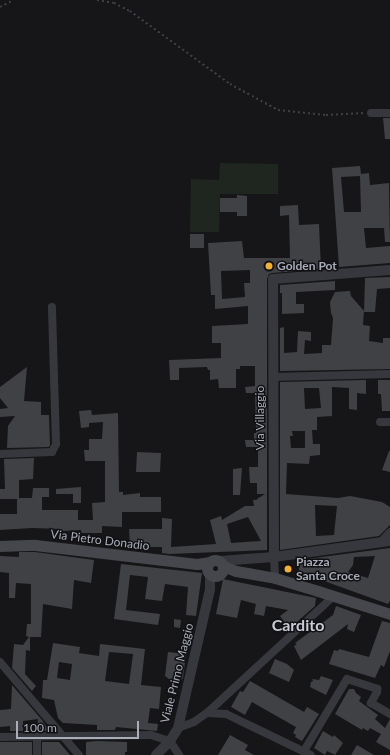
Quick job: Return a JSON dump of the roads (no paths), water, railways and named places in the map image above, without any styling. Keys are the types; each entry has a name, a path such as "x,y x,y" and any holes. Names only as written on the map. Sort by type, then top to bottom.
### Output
{"main road":[{"name":"Via Pietro Donadio","path":"0,546 35,545 197,564 215,569 275,578 390,614"}],"street":[{"path":"371,113 390,114"},
{"name":"Via Villaggio","path":"274,557 273,279 390,270"},
{"path":"0,454 52,452 56,444 52,307"},
{"path":"273,377 390,374"},
{"path":"380,422 390,422"},
{"path":"215,569 274,557 386,541 390,532"},
{"path":"274,557 275,578"},
{"name":"Viale Primo Maggio","path":"156,755 170,740 178,728 215,569"},
{"path":"178,728 194,722 207,713 334,596"},
{"path":"0,662 79,755"},
{"path":"207,713 226,714 305,753 347,679 377,689 371,703 390,714"},
{"path":"0,737 37,738 63,736 151,735 170,740 179,755"},
{"path":"37,738 37,755"}],"place":[{"name":"Golden Pot","path":"269,266"},
{"name":"Piazza Santa Croce","path":"288,569"}],"district":[{"name":"Cardito","path":"298,625"}]}
